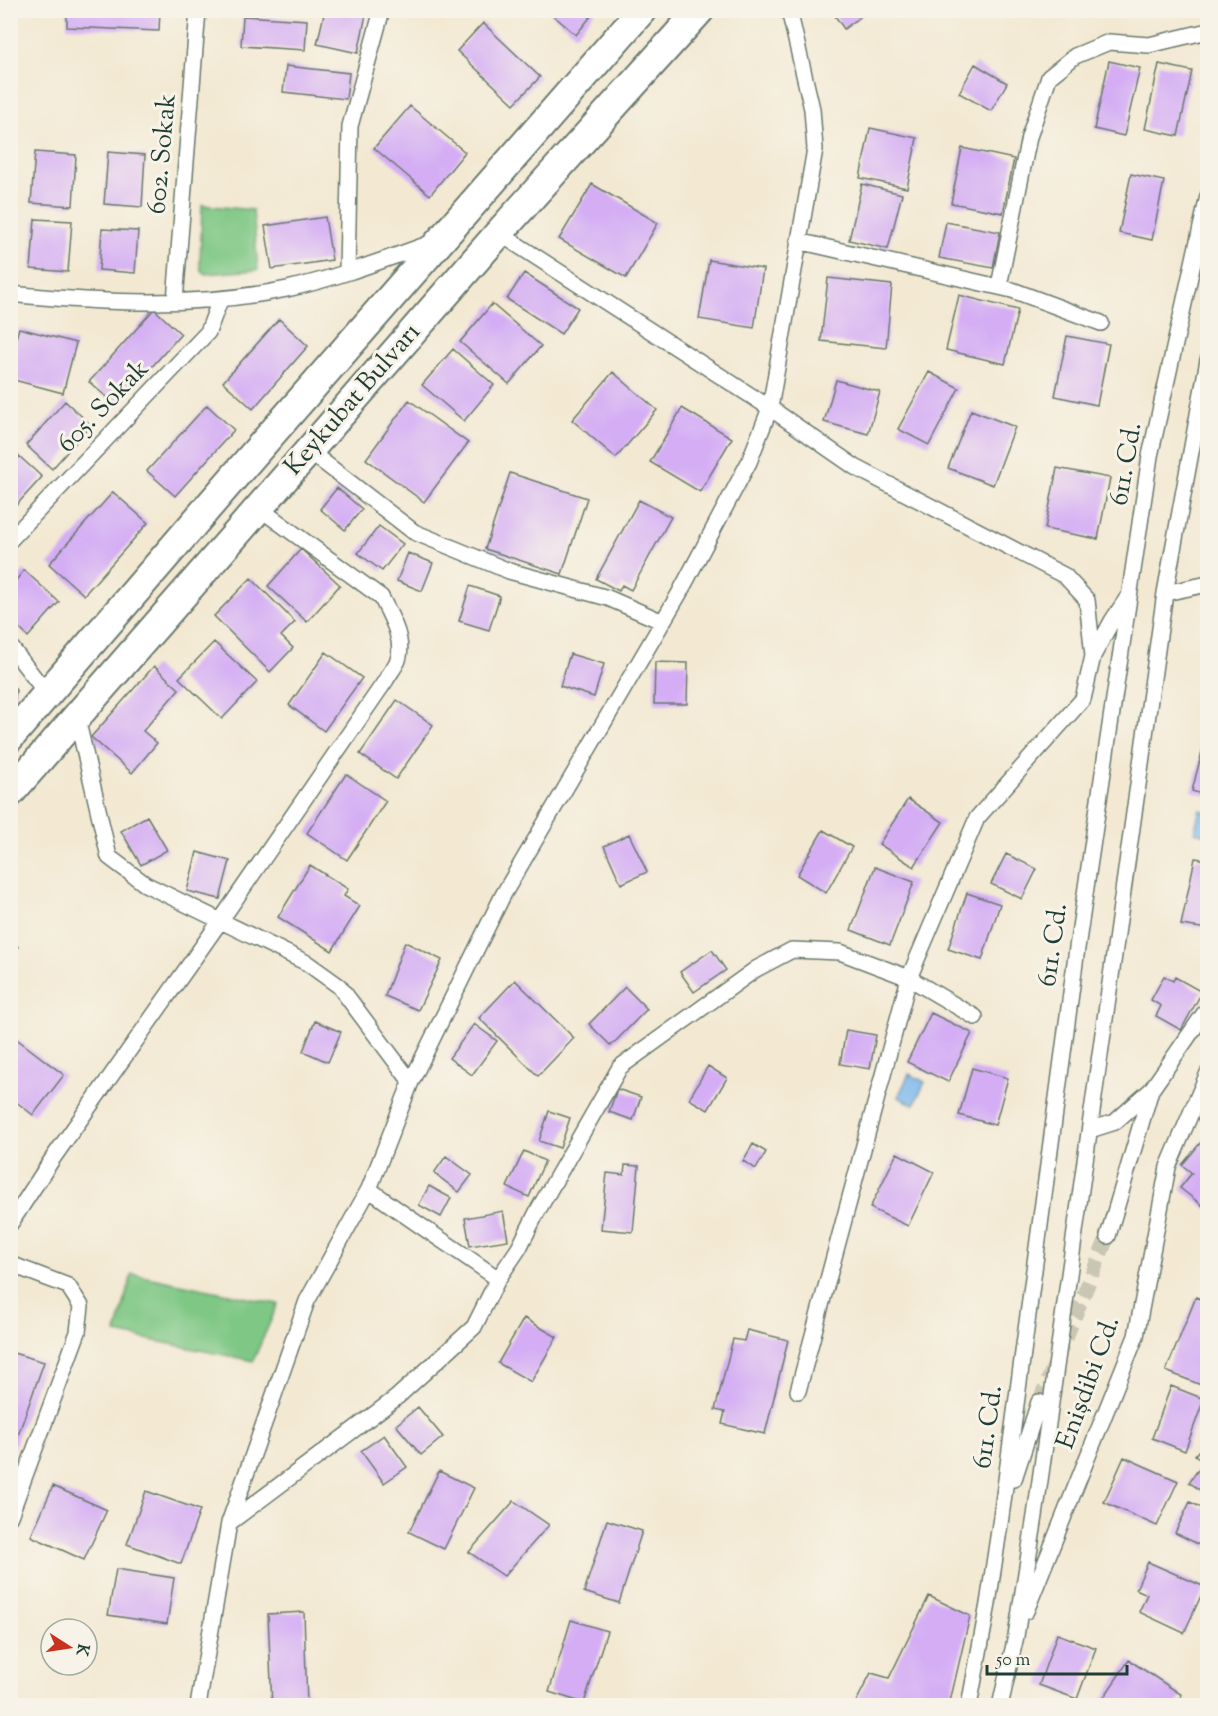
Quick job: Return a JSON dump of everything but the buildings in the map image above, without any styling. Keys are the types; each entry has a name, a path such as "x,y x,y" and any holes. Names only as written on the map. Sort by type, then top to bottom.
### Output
{"highway":[{"name":"Keykubat Bulvarı","path":"10,737 642,10"},
{"name":"Keykubat Bulvarı","path":"10,793 499,233 700,10"}],"street":[{"name":"602. Sokak","path":"175,301 198,10"},
{"path":"347,272 350,126 382,10"},
{"path":"198,1706 229,1523 308,1301 369,1190 411,1082 503,895 663,622 749,462 770,408 815,149 812,109 789,10"},
{"path":"999,286 1029,137 1049,77 1076,56 1109,42 1149,45 1208,31"},
{"name":"611. Cd.","path":"969,1706 1001,1517 1077,948 1150,456 1208,196"},
{"path":"499,233 770,408 855,467 1065,576 1087,600 1094,656"},
{"path":"10,294 77,301 220,300 287,289 347,272 444,239"},
{"path":"798,241 999,286 1101,323"},
{"name":"605. Sokak","path":"10,540 208,332 220,300"},
{"path":"1000,1706 1016,1636 1165,593 1208,360"},
{"path":"309,451 414,532 509,571 608,598 663,622"},
{"path":"10,1224 53,1158 221,920 386,680 398,659 399,645 396,631 381,597 259,508"},
{"path":"1165,593 1208,584"},
{"path":"798,1391 909,978 976,818 1083,699 1094,656 1112,621 1130,595"},
{"path":"10,646 46,694"},
{"path":"76,718 109,857 145,884 307,963 339,986 411,1082"},
{"path":"229,1523 405,1390 474,1326 498,1279 519,1248 537,1212 620,1067 756,969 792,950 840,952 909,978 975,1017"},
{"path":"1090,1130 1115,1122 1151,1090 1208,1008"},
{"name":"Enişdibi Cd.","path":"1016,1636 1136,1336 1168,1167 1208,1073"},
{"path":"1108,1236 1151,1090"},
{"path":"369,1190 411,1221 455,1247 498,1279"},
{"path":"10,1264 68,1286 81,1306 78,1332 10,1516"},
{"path":"1001,1517 1039,1401"}],"green space":[{"path":"202,205 253,210 258,270 206,274 201,270"},
{"path":"132,1274 278,1304 253,1361 116,1333"}],"water":[{"path":"1200,810 1207,812 1207,835 1194,832"},
{"path":"909,1074 925,1082 914,1105 898,1097"}],"tunnel":[{"path":"1039,1402 1108,1236"}]}
